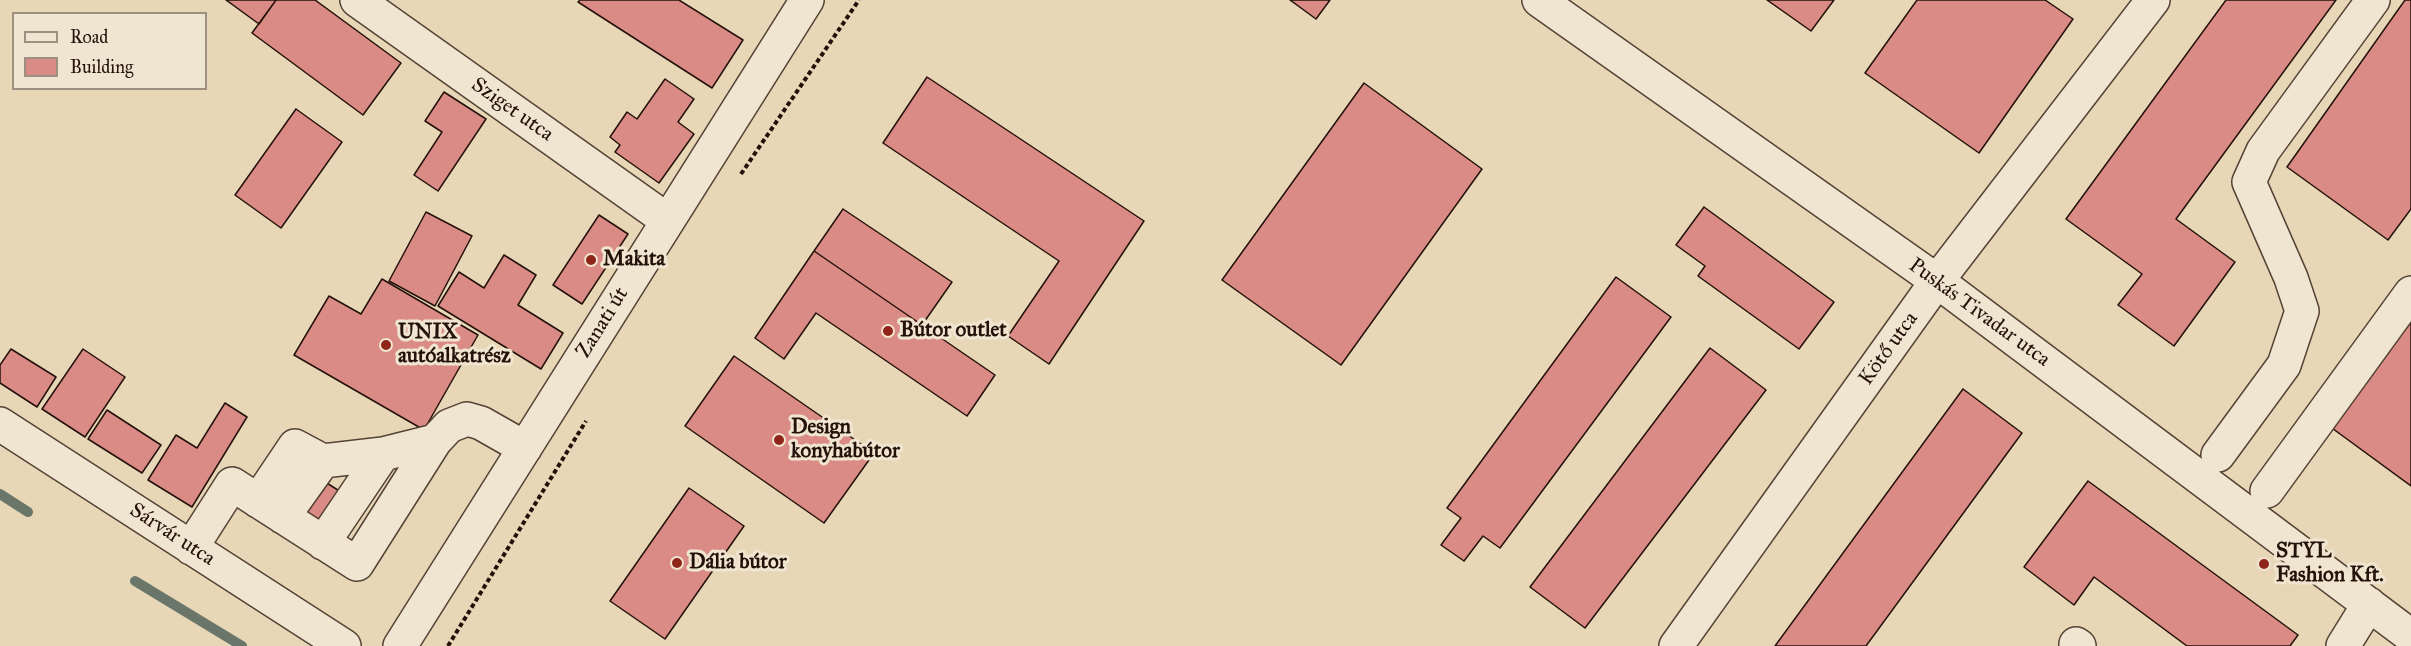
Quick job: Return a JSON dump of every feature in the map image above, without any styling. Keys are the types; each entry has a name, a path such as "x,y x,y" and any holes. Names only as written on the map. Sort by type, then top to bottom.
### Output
{"street":[{"name":"Sziget utca","path":"357,0 667,220"},
{"name":"Zanati út","path":"400,646 807,0"},
{"name":"Puskás Tivadar utca","path":"1539,0 1937,281 2411,636"},
{"name":"Kötő utca","path":"1676,646 1937,281 2153,0"},
{"path":"2218,455 2284,365 2302,312 2291,278 2250,182 2263,151 2373,0"},
{"path":"2267,491 2411,293"},
{"path":"191,548 232,484 357,564 435,441 449,426 467,419 481,423 525,448"},
{"name":"Sárvár utca","path":"0,424 344,646"},
{"path":"292,523 353,458 435,441"},
{"path":"292,523 353,458"},
{"path":"2343,646 2369,604"}],"path":[{"path":"736,182 859,0"},
{"path":"448,646 591,412"}],"building":[{"path":"226,0 276,0 259,24"},
{"path":"276,0 315,0 401,63 363,115 252,33"},
{"path":"580,0 679,0 743,40 712,88 578,2"},
{"path":"1290,0 1330,0 1316,19"},
{"path":"1767,0 1834,0 1811,31"},
{"path":"1917,0 2045,0 2073,19 1979,153 1865,73"},
{"path":"2226,0 2336,0 2176,219 2235,262 2174,346 2118,305 2142,274 2066,219"},
{"path":"2405,0 2411,0 2411,209 2388,240 2287,167"},
{"path":"927,77 1144,221 1049,364 1008,336 1059,261 883,143"},
{"path":"665,79 694,99 678,122 694,134 659,183 615,152 620,145 610,137 627,112 637,119"},
{"path":"1364,83 1482,169 1341,365 1222,280"},
{"path":"444,92 486,119 438,191 414,175 442,132 425,121"},
{"path":"296,109 342,142 281,228 235,195"},
{"path":"1704,207 1834,302 1799,349 1698,276 1705,266 1676,245"},
{"path":"843,209 952,282 922,325 814,251"},
{"path":"426,212 472,236 435,306 389,281"},
{"name":"Makita","path":"599,215 628,234 582,304 553,285"},
{"name":"Bútor outlet","path":"814,251 995,375 967,416 816,313 784,359 755,338"},
{"path":"504,255 536,275 518,305 563,333 541,369 438,306 459,272 484,288"},
{"path":"1616,277 1671,317 1500,548 1483,536 1464,561 1441,545 1461,518 1447,508"},
{"name":"UNIX autóalkatrész","path":"382,279 478,335 424,430 294,355 329,296 361,314"},
{"path":"2411,307 2411,486 2325,423"},
{"path":"1710,348 1766,390 1585,628 1530,587"},
{"path":"11,349 56,377 37,407 0,383 0,365"},
{"path":"83,349 125,377 85,437 42,409"},
{"name":"Design konyhabútor","path":"734,356 874,453 824,523 685,426"},
{"path":"1963,389 2022,433 1866,646 1775,646"},
{"path":"225,403 247,417 192,507 148,480 176,435 197,448"},
{"path":"107,410 161,445 142,473 88,439"},
{"path":"299,465 361,505 341,535 280,494"},
{"path":"2088,481 2298,635 2290,646 2187,646 2094,577 2074,605 2024,567"},
{"name":"Dália bútor","path":"689,488 744,526 665,639 610,601"}],"waterway":[{"path":"0,494 28,512"},
{"path":"135,581 242,646"}],"place":[{"name":"Makita","path":"591,260"},
{"name":"Bútor outlet","path":"888,331"},
{"name":"UNIX autóalkatrész","path":"386,345"},
{"name":"Design konyhabútor","path":"779,440"},
{"name":"Dália bútor","path":"677,563"},
{"name":"STYL Fashion Kft.","path":"2264,564"}]}
